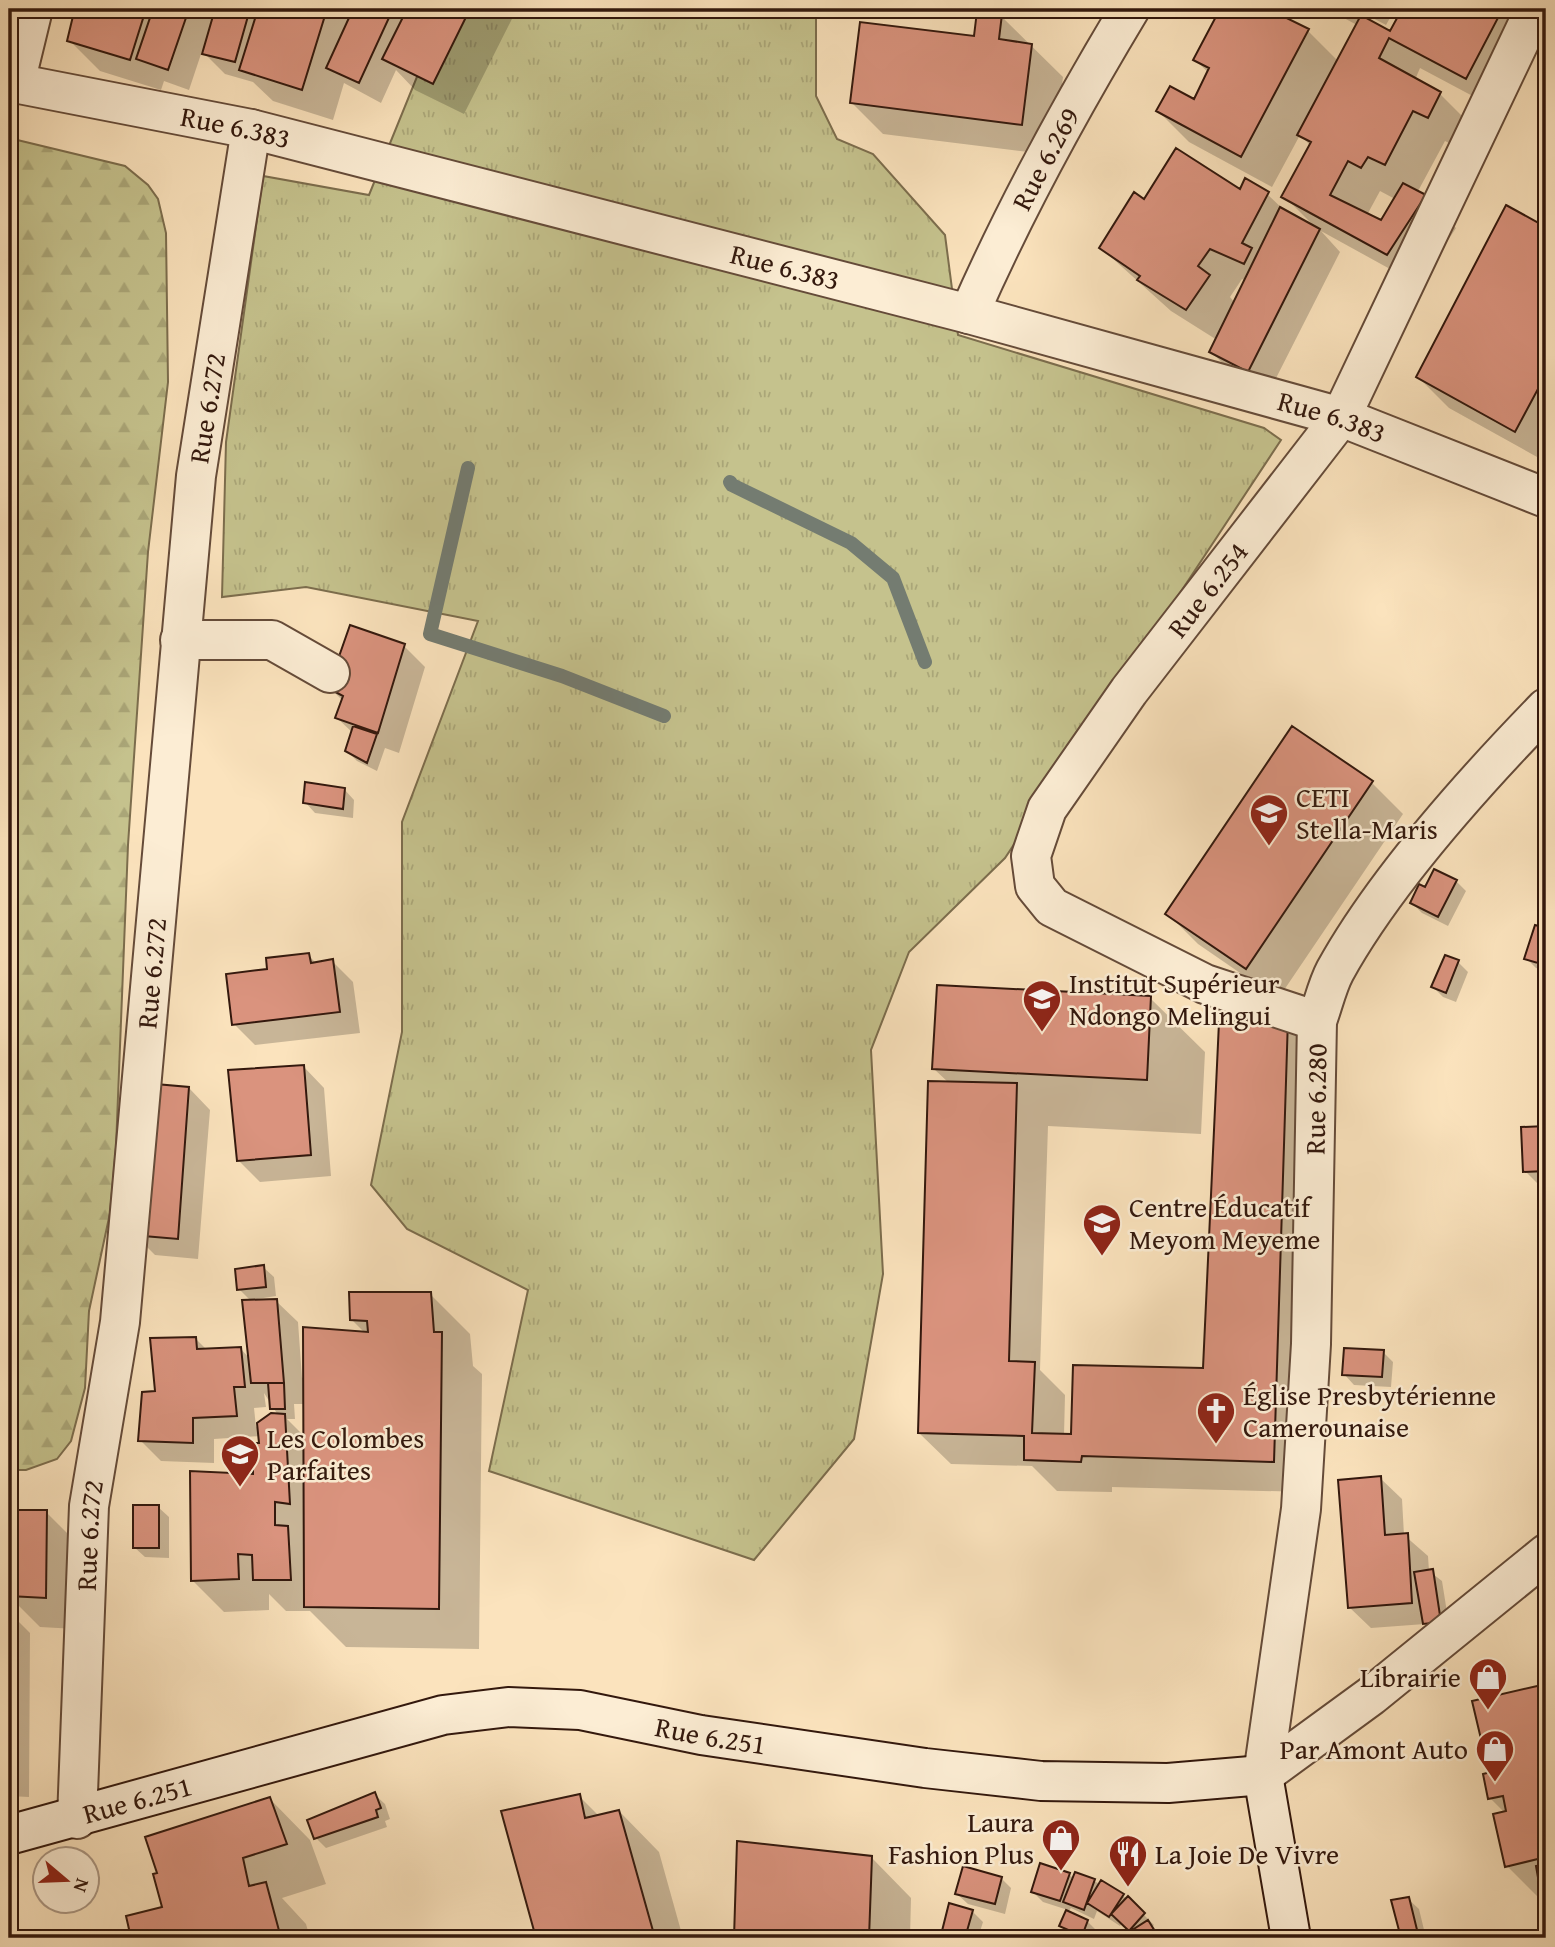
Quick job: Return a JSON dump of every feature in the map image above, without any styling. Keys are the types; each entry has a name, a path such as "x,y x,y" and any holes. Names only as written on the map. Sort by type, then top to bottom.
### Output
{"street":[{"path":"12,82 33,9"},
{"name":"Rue 6.269","path":"969,314 994,257 1128,9"},
{"name":"Rue 6.254","path":"1317,1021 1205,984 1052,907 1035,886 1031,856 1047,809 1129,691 1341,417 1535,9"},
{"name":"Rue 6.383","path":"12,82 251,129 969,314 1341,417 1546,498"},
{"name":"Rue 6.272","path":"77,1818 89,1506 120,1322 196,476 251,129"},
{"path":"180,640 272,640 330,673"},
{"name":"Rue 6.280","path":"1263,1775 1301,1509 1311,1344 1317,1021 1334,973 1359,932 1414,859 1546,708"},
{"path":"1291,1938 1263,1775 1371,1696 1546,1554"},
{"name":"Rue 6.251","path":"9,1835 443,1715 508,1707 580,1710 701,1735 925,1768 1041,1781 1168,1783 1263,1775"}],"green space":[{"path":"441,9 816,9 816,96 837,139 873,154 945,235 958,335 1264,428 1281,440 1005,858 909,952 871,1050 883,1274 854,1439 754,1560 489,1471 528,1290 407,1229 371,1185 402,1032 402,822 478,621 306,587 222,597 226,442 263,176 369,195 436,30"},
{"path":"9,138 125,166 148,185 158,199 166,233 168,382 148,552 128,845 116,1147 110,1213 89,1311 85,1388 71,1441 57,1459 26,1470 9,1470"}],"building":[{"path":"146,9 130,60 67,41 73,16 63,11"},
{"path":"153,9 189,9 168,70 136,59"},
{"path":"215,9 250,9 235,62 202,54"},
{"path":"258,9 327,9 302,90 239,70"},
{"path":"353,9 393,9 359,83 326,68"},
{"path":"407,9 470,9 433,84 382,59"},
{"path":"1220,9 1268,9 1309,29 1241,157 1156,111 1170,86 1194,99 1209,68 1193,60"},
{"path":"1402,9 1515,9 1511,17 1501,12 1466,79 1389,38 1379,58 1441,92 1428,118 1413,111 1385,165 1368,157 1361,168 1348,161 1330,195 1381,220 1403,183 1426,195 1387,255 1281,197 1311,142 1297,135 1361,15 1390,31"},
{"path":"977,11 1002,14 999,39 1032,44 1022,125 850,103 860,22 974,36"},
{"path":"1176,148 1240,189 1245,178 1269,192 1242,243 1252,248 1244,264 1210,249 1198,266 1210,275 1186,310 1137,280 1140,276 1099,248 1134,192 1144,199"},
{"path":"1506,205 1546,227 1546,374 1515,432 1416,377"},
{"path":"1280,207 1320,229 1248,372 1209,352"},
{"path":"350,625 405,644 378,733 335,718 343,696 328,688"},
{"path":"353,726 377,734 367,763 345,751"},
{"name":"CETI Stella-Maris","path":"1292,726 1373,781 1246,969 1165,914"},
{"path":"305,782 345,788 343,809 303,803"},
{"path":"1434,869 1457,880 1438,917 1410,903 1419,884 1425,887"},
{"path":"1535,925 1546,928 1546,969 1545,965 1524,959"},
{"path":"309,953 311,963 333,959 340,1012 232,1025 226,974 267,969 266,958"},
{"path":"1445,955 1459,960 1446,993 1431,987"},
{"name":"Institut Supérieur Ndongo Melingui","path":"937,985 1151,996 1147,1080 932,1069"},
{"path":"1288,1018 1274,1462 1082,1456 1081,1462 1024,1460 1024,1436 918,1433 928,1081 1017,1083 1009,1361 1035,1362 1032,1433 1071,1434 1073,1365 1203,1368 1219,1022"},
{"path":"304,1065 311,1155 237,1161 228,1070"},
{"path":"144,1083 189,1087 178,1239 132,1235"},
{"path":"1546,1126 1546,1171 1523,1172 1521,1127"},
{"path":"264,1265 266,1287 237,1290 235,1269"},
{"path":"349,1292 431,1292 434,1332 442,1332 439,1609 304,1607 303,1327 368,1332 367,1321 350,1320"},
{"path":"277,1299 284,1383 251,1383 242,1300"},
{"path":"196,1337 197,1349 241,1347 245,1387 234,1387 237,1416 193,1418 193,1443 138,1441 142,1392 155,1391 150,1338"},
{"path":"1344,1348 1384,1350 1382,1377 1342,1375"},
{"path":"268,1383 284,1383 285,1409 270,1409"},
{"name":"Les Colombes Parfaites","path":"271,1413 285,1414 290,1504 275,1502 275,1525 288,1526 291,1580 253,1580 252,1555 238,1554 239,1579 191,1581 190,1471 253,1474 253,1443 259,1443 257,1423"},
{"path":"1381,1476 1385,1535 1408,1533 1412,1603 1348,1608 1338,1480"},
{"path":"133,1505 159,1505 159,1548 133,1548"},
{"path":"9,1510 47,1510 46,1598 9,1596"},
{"path":"1433,1569 1441,1622 1423,1624 1414,1572"},
{"path":"1546,1684 1546,1857 1505,1867 1493,1814 1506,1811 1503,1796 1488,1799 1483,1774 1499,1770 1495,1753 1485,1756 1472,1701"},
{"path":"375,1792 381,1808 376,1810 378,1817 314,1839 307,1820"},
{"path":"580,1794 585,1818 619,1810 655,1938 536,1938 501,1811"},
{"path":"270,1797 287,1844 243,1858 249,1886 266,1882 281,1938 131,1938 126,1916 162,1907 153,1874 157,1873 145,1837"},
{"path":"737,1841 872,1856 869,1938 734,1938"},
{"path":"1040,1863 1070,1873 1060,1901 1031,1892"},
{"path":"1546,1864 1546,1923 1536,1866"},
{"path":"963,1866 1002,1877 995,1904 955,1894"},
{"path":"1075,1872 1095,1879 1084,1910 1063,1902"},
{"path":"1101,1880 1124,1894 1109,1917 1087,1903"},
{"path":"1128,1896 1145,1913 1129,1931 1111,1914"},
{"path":"1409,1897 1419,1938 1401,1938 1391,1900"},
{"path":"949,1903 973,1910 965,1938 941,1935"},
{"path":"1066,1910 1088,1920 1082,1936 1059,1926"},
{"path":"1148,1920 1158,1936 1133,1938 1129,1932"}],"waterway":[{"path":"468,468 430,634 562,676 664,716"},
{"path":"730,482 851,543 893,578 925,662"}],"place":[{"name":"CETI Stella-Maris","path":"1269,847"},
{"name":"Institut Supérieur Ndongo Melingui","path":"1042,1033"},
{"name":"Centre Éducatif Meyom Meyeme","path":"1102,1257"},
{"name":"Église Presbytérienne Camerounaise","path":"1216,1445"},
{"name":"Les Colombes Parfaites","path":"240,1488"},
{"name":"Librairie","path":"1488,1711"},
{"name":"Par Amont Auto","path":"1495,1783"},
{"name":"Laura Fashion Plus","path":"1061,1872"},
{"name":"La Joie De Vivre","path":"1128,1888"}]}
